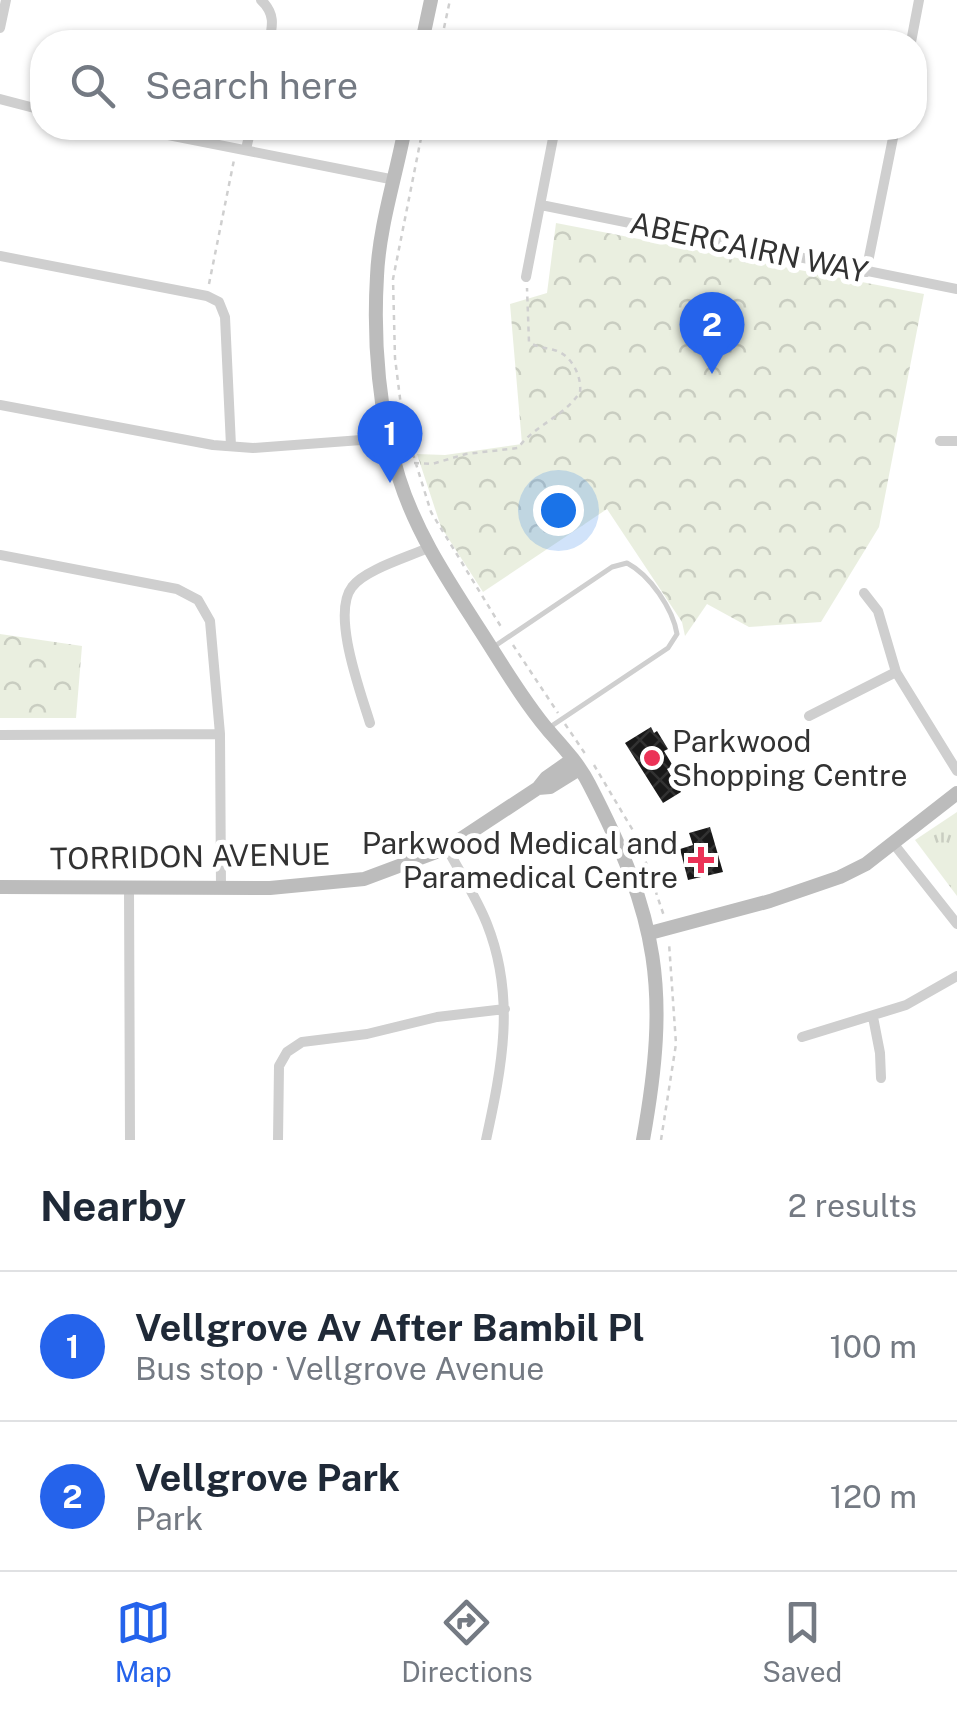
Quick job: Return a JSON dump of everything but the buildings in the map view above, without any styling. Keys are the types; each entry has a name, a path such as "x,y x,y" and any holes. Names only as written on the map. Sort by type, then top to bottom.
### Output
{"street":[{"path":"0,28 6,0"},
{"path":"261,0 274,20 272,30"},
{"path":"425,30 431,0"},
{"path":"913,30 919,0"},
{"path":"0,99 30,107"},
{"path":"198,140 395,180"},
{"path":"241,148 245,140"},
{"path":"403,140 376,276 388,438 410,508 428,548 548,730 560,741 572,767 590,786 630,868 650,933 659,1022 656,1069 643,1140"},
{"path":"526,277 553,140"},
{"path":"866,272 893,140"},
{"name":"ABERCAIRN WAY","path":"541,204 957,288"},
{"path":"0,256 207,296 219,302 225,318 232,446"},
{"path":"0,405 232,446 388,438"},
{"path":"940,442 957,441"},
{"path":"370,723 351,658 346,600 352,586 364,576 428,548"},
{"path":"0,554 177,589 198,600 210,621 220,734 221,888"},
{"path":"864,593 878,612 896,672 957,771"},
{"path":"810,716 896,672"},
{"path":"0,735 220,734"},
{"name":"TORRIDON AVENUE","path":"0,886 270,888 364,878 447,848 538,788 550,787 572,767"},
{"path":"650,933 840,878 866,864 957,793"},
{"path":"893,843 957,924"},
{"path":"447,848 486,921 496,950 505,1009 503,1060 486,1140"},
{"path":"129,888 130,1140"},
{"path":"802,1037 906,1005 957,976"},
{"path":"278,1140 278,1066 287,1052 302,1042 367,1034 453,1014 505,1009"},
{"path":"873,1017 881,1078"}],"lane":[{"path":"492,648 612,567 628,563 641,570 674,620 677,634 668,648 548,730"}],"path":[{"path":"444,30 450,0"},
{"path":"402,404 395,358 393,279 422,140"},
{"path":"207,296 241,148"},
{"path":"414,463 432,464 466,454 518,448 529,432 554,418 580,392 579,375 568,359 554,350 533,346 527,338 526,277"}],"green space":[{"path":"556,223 924,294 879,527 821,622 749,627 707,604 685,636 682,622 607,509 483,592 441,527 417,454 445,455 522,444 510,304 547,293"},
{"path":"0,634 82,646 76,718 0,718"},
{"path":"957,812 957,896 915,840"}],"place":[{"name":"Vellgrove Park","path":"712,374"},
{"name":"Vellgrove Av After Bambil Pl","path":"390,483"},
{"name":"Parkwood Shopping Centre","path":"652,758"},
{"name":"Parkwood Medical and Paramedical Centre","path":"701,860"}]}
